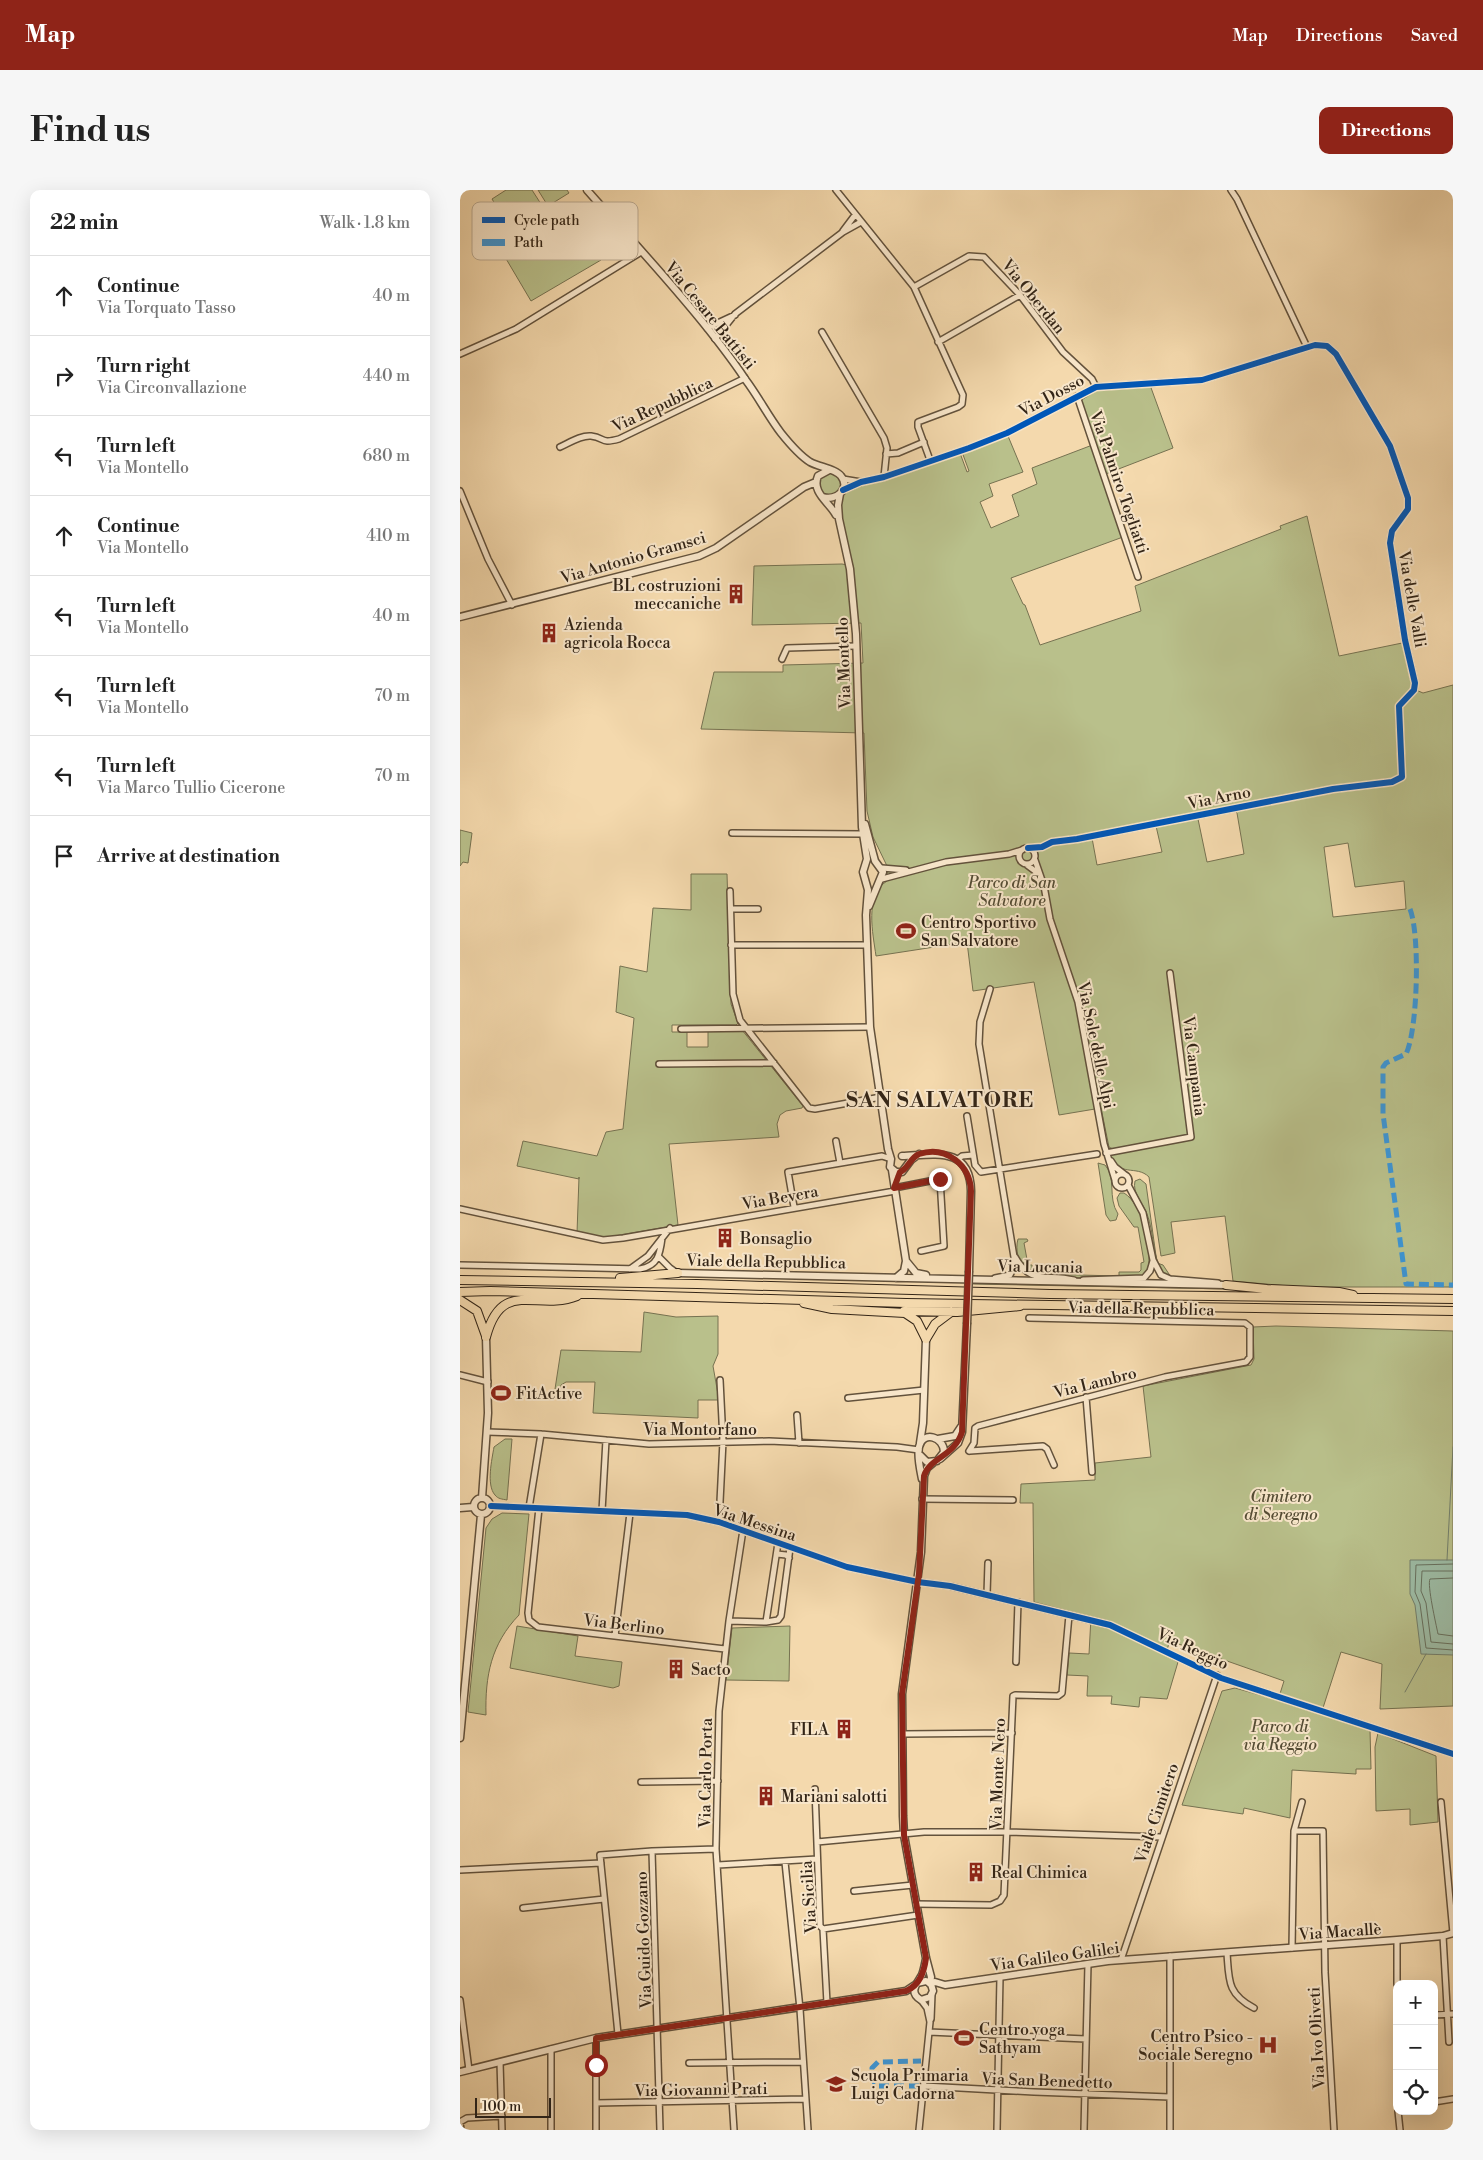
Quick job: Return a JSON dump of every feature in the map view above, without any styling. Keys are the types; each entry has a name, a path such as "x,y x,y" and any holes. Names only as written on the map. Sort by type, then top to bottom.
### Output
{"highway":[{"path":"587,1282 678,1273"},
{"path":"460,1280 1050,1294 1453,1299"},
{"path":"1226,1285 1340,1292 1364,1298"},
{"path":"460,1292 798,1300 1453,1311"},
{"path":"486,1337 496,1312 506,1304 518,1300 566,1300 582,1294"},
{"path":"460,1300 468,1303 477,1311 486,1337"},
{"path":"798,1300 812,1306 832,1309 952,1312 1007,1309 1035,1303"},
{"path":"898,1311 905,1312 917,1321 926,1339"},
{"path":"926,1339 935,1324 952,1312"}],"street":[{"name":"Via Cesare Battisti","path":"587,190 597,202"},
{"path":"836,190 914,287 963,395 963,400 958,407 918,422 918,427 930,460"},
{"path":"1231,190 1307,347"},
{"path":"843,232 855,215"},
{"path":"707,328 735,314 843,232 861,222"},
{"name":"Via Cesare Battisti","path":"638,249 716,339 745,378 780,431 808,460 828,470"},
{"name":"Via Oberdan","path":"914,287 969,256 980,255 989,260 1020,295 1063,352 1092,379 1096,387"},
{"path":"460,354 516,329 628,260"},
{"path":"938,342 1020,295"},
{"path":"716,339 735,314"},
{"path":"822,332 884,438 886,454 884,477"},
{"name":"Via delle Valli","path":"1307,347 1323,344 1336,354 1390,446 1408,498 1408,509 1392,530 1390,543 1404,640 1416,683 1414,690 1399,706 1402,777"},
{"name":"Via Dosso","path":"842,492 861,482 884,477 1007,433 1096,387 1202,380 1307,347"},
{"name":"Via Repubblica","path":"560,447 574,440 591,436 606,442 619,439 745,378"},
{"name":"Via Palmiro Togliatti","path":"1077,396 1138,577"},
{"path":"886,454 898,453 924,442"},
{"name":"Via Cesare Battisti","path":"808,460 816,481"},
{"path":"804,487 816,489 823,497 832,498 842,492 843,479 839,473 828,470 821,473 816,481 816,489"},
{"name":"Via Dosso","path":"843,479 861,482"},
{"name":"Via Antonio Gramsci","path":"460,617 698,556 716,548 804,487 816,481"},
{"path":"460,491 488,559 512,605"},
{"name":"Via Montello","path":"842,492 838,505 839,519 850,568 856,646 863,834 868,860 866,866"},
{"name":"Via Montello","path":"823,497 832,506 839,519"},
{"path":"782,659 787,648 856,646"},
{"name":"Via Arno","path":"1028,848 1042,847 1052,842 1077,839 1333,789 1392,782 1402,777"},
{"name":"Via Montello","path":"862,807 878,863"},
{"path":"732,833 863,834"},
{"name":"Via Montello","path":"863,834 878,863"},
{"path":"1022,850 1019,856 1024,863 1032,864 1042,847"},
{"path":"866,881 872,884 914,869 946,862 1000,856 1028,848 1034,850 1035,858"},
{"path":"1000,856 1015,858 1024,863 1035,871 1044,886"},
{"name":"Via Sole delle Alpi","path":"1035,858 1044,886 1050,919 1078,1002 1106,1153 1117,1186 1126,1187 1140,1206 1146,1222 1153,1260"},
{"path":"896,1278 904,1271 906,1261 870,1027 866,945 866,881 863,875 866,866 872,863 914,869"},
{"path":"866,915 880,880 878,863"},
{"path":"730,891 734,1000 740,1020 745,1028 807,1105 812,1108 881,1097"},
{"path":"731,909 758,909"},
{"path":"731,945 866,945"},
{"name":"Via Campania","path":"1106,1153 1191,1137 1170,973"},
{"path":"981,1279 1010,1275 1014,1267 1014,1257 979,1044 980,1022 990,989"},
{"path":"681,1029 870,1027"},
{"path":"659,1064 774,1063"},
{"path":"967,1116 973,1155 978,1171 984,1173 1096,1154"},
{"path":"836,1141 840,1163"},
{"path":"888,1146 906,1158 907,1164"},
{"path":"882,1156 888,1146"},
{"name":"Via Sole delle Alpi","path":"1106,1153 1115,1167 1130,1180 1126,1187"},
{"path":"894,1187 900,1172 919,1154"},
{"path":"794,1207 788,1172 882,1156 891,1159 901,1155 943,1154 957,1160 964,1167 971,1181 963,1424 958,1443 925,1472 918,1582 903,1688 904,1835 933,1993 933,2008 919,2130"},
{"path":"957,1160 962,1156 973,1155"},
{"path":"892,1170 900,1172"},
{"path":"1115,1180 1118,1175 1125,1174"},
{"name":"Via Bevera","path":"460,1209 602,1240 623,1238 940,1179 944,1246 921,1251"},
{"path":"629,1269 648,1256 670,1228"},
{"path":"461,1265 648,1268 659,1257 662,1238"},
{"path":"648,1256 659,1257 678,1273"},
{"path":"1014,1257 1022,1270 1033,1277 1066,1278 1077,1281 1092,1278 1144,1278 1150,1271 1153,1260"},
{"path":"1153,1260 1158,1272 1165,1278 1210,1281 1226,1285"},
{"path":"906,1261 916,1273 958,1279"},
{"name":"Viale della Repubblica","path":"678,1273 854,1277"},
{"name":"Via Lucania","path":"854,1277 1226,1285"},
{"name":"Via della Repubblica","path":"1029,1318 1245,1323 1250,1328 1250,1357 1246,1362"},
{"path":"482,1498 488,1382 486,1337"},
{"path":"923,1482 918,1449 923,1423 926,1339"},
{"name":"Via Lambro","path":"1054,1465 1047,1449 1043,1446 968,1451 974,1445 975,1428 1086,1397 1165,1378 1246,1362"},
{"path":"460,1375 488,1382"},
{"path":"719,1522 723,1441 720,1380"},
{"path":"848,1398 924,1390"},
{"path":"1086,1397 1092,1472"},
{"path":"797,1414 799,1443"},
{"path":"923,1423 944,1448 937,1461"},
{"path":"918,1449 925,1439 955,1436 963,1424"},
{"name":"Via Montorfano","path":"486,1432 541,1434 649,1444 723,1441 918,1449"},
{"path":"529,1508 541,1434"},
{"path":"602,1511 606,1440"},
{"path":"918,1449 924,1461 937,1461"},
{"path":"481,1515 486,1514 490,1506 489,1502 482,1498"},
{"path":"481,1515 476,1512 474,1507 476,1501 482,1498"},
{"path":"922,1499 1013,1500"},
{"name":"Via Messina","path":"490,1506 686,1515 719,1522 847,1567 918,1582"},
{"path":"460,1508 474,1507"},
{"name":"Via Berlino","path":"539,1508 528,1613 529,1620 538,1627 725,1648"},
{"path":"615,1636 630,1513"},
{"path":"460,1738 463,1678 481,1515"},
{"name":"Via Carlo Porta","path":"734,2130 716,1849 719,1711 725,1648 743,1530"},
{"path":"766,1622 778,1543"},
{"path":"729,1620 766,1622 778,1620 781,1616 790,1548"},
{"path":"777,1554 786,1555 789,1558"},
{"path":"987,1594 988,1563"},
{"name":"Via Reggio","path":"918,1582 987,1594 1123,1629 1216,1675 1453,1754"},
{"path":"1016,1662 1018,1602"},
{"name":"Via Monte Nero","path":"916,1904 991,1904 1000,1901 1004,1895 1013,1696 1058,1696 1062,1693 1069,1615"},
{"name":"Viale Cimitero","path":"1121,1960 1216,1675"},
{"path":"903,1734 1012,1733"},
{"path":"641,1782 718,1781"},
{"name":"Via Sicilia","path":"815,1789 820,1926 823,1929 827,2003"},
{"path":"1292,1948 1294,1831 1302,1802"},
{"path":"1441,1802 1453,1933"},
{"name":"Via Ivo Oliveti","path":"1294,1831 1323,1831 1324,1945 1334,2130"},
{"path":"817,1842 924,1832 1007,1832 1161,1837"},
{"path":"618,2034 600,1855 716,1849"},
{"name":"Via Guido Gozzano","path":"652,1851 660,2130"},
{"path":"718,1865 785,1862 817,1858"},
{"path":"785,1862 800,2007 808,2130"},
{"path":"460,1870 601,1863"},
{"path":"854,1891 913,1885"},
{"path":"523,1908 604,1899"},
{"path":"823,1929 918,1915"},
{"name":"Via Macallè","path":"1170,1956 1397,1940 1444,1936 1453,1933"},
{"path":"1444,1936 1450,2014 1449,2042"},
{"path":"1397,1940 1397,1980"},
{"path":"1228,1952 1231,1988 1241,2001 1254,2008"},
{"path":"1170,1956 1170,2130"},
{"name":"Via Galileo Galilei","path":"932,1982 945,1985 1088,1964 1170,1956"},
{"path":"926,1958 922,1974 914,1991 927,2008 930,2022"},
{"path":"1084,2130 1088,1964"},
{"path":"997,2130 1000,1977"},
{"path":"460,2072 596,2038 906,1991 923,1981 932,1982"},
{"name":"Via Galileo Galilei","path":"933,1993 945,1985"},
{"path":"906,1991 918,1998 927,1999 933,1993"},
{"path":"460,2000 469,2070"},
{"path":"929,2032 1086,2039"},
{"path":"596,2038 596,2130"},
{"path":"551,2049 551,2130"},
{"path":"500,2062 502,2130"},
{"path":"689,2063 803,2062"},
{"name":"Via San Benedetto","path":"924,2086 999,2091 1170,2097"},
{"name":"Via Giovanni Prati","path":"596,2103 806,2099"},
{"path":"1438,2101 1453,2099"},
{"path":"1398,2115 1400,2130"},
{"path":"461,2130 460,2122 467,2118 502,2116"}],"green space":[{"path":"506,190 532,190 540,202 494,202 492,199"},
{"path":"538,190 567,190 569,193 554,202 546,202"},
{"path":"507,260 601,260 531,301"},
{"name":"Parco di San Salvatore","path":"1150,385 1173,448 1103,475 1123,537 1011,578 1025,605 1040,645 1141,611 1135,586 1281,529 1280,526 1307,516 1339,656 1407,642 1416,690 1423,693 1453,685 1453,1287 1299,1287 1233,1281 1225,1216 1171,1222 1175,1253 1161,1256 1149,1177 1139,1171 1123,1169 1118,1166 1109,1153 1144,1143 1113,1149 1109,1147 1101,1108 1059,1115 1034,982 973,991 967,942 876,956 872,926 873,905 880,887 887,881 887,866 873,837 867,811 864,733 701,729 714,672 783,672 783,665 863,663 861,623 752,625 754,566 842,564 853,566 833,496 823,494 819,485 822,476 831,473 839,477 841,487 837,494 960,453 967,472 969,471 962,452 1005,435 1008,436 1023,472 989,484 993,496 980,502 991,528 1019,516 1012,495 1037,484 1032,468 1095,444 1080,401 1102,387","holes":["1235,811 1237,813 1244,854 1207,862 1198,819","1156,826 1162,852 1097,865 1092,838","1348,843 1355,887 1404,881 1406,909 1333,917 1324,847"]},
{"path":"460,830 472,833 468,863 463,862 460,866"},
{"path":"691,874 727,874 731,1004 738,1023 736,1025 672,1025 672,1032 687,1032 687,1047 708,1047 708,1030 742,1030 803,1106 802,1108 786,1111 780,1115 777,1124 779,1137 669,1144 678,1225 603,1238 577,1233 579,1179 517,1166 523,1141 597,1156 606,1132 623,1129 634,1018 616,1012 620,966 647,972 653,908 691,910"},
{"path":"1098,1163 1105,1165 1111,1176 1113,1201 1118,1214 1116,1220 1110,1221 1106,1215"},
{"path":"1140,1179 1146,1184 1156,1256 1149,1222 1135,1190 1135,1181"},
{"path":"1120,1193 1124,1193 1131,1199 1137,1208 1146,1231 1149,1255 1146,1275 1097,1278 1049,1276 1037,1274 1028,1271 1022,1265 1017,1252 1018,1239 1027,1239 1028,1241 1024,1243 1028,1265 1032,1265 1032,1268 1039,1270 1039,1274 1119,1276 1119,1272 1139,1272 1141,1270 1141,1263 1144,1262 1138,1227 1134,1227 1119,1206 1117,1198"},
{"path":"1158,1263 1163,1265 1171,1277 1163,1274"},
{"path":"973,1281 1227,1287 1227,1289 973,1284"},
{"path":"644,1312 676,1317 718,1316 718,1354 713,1366 719,1400 698,1400 698,1418 593,1413 595,1382 566,1382 561,1385 561,1390 555,1389 561,1350 641,1352"},
{"path":"1253,1327 1453,1331 1453,1706 1380,1709 1382,1664 1341,1652 1321,1714 1370,1730 1371,1769 1356,1769 1356,1774 1292,1770 1290,1818 1244,1808 1243,1814 1182,1805 1222,1691 1235,1688 1278,1700 1284,1681 1170,1641 1165,1655 1178,1662 1167,1699 1140,1697 1139,1707 1111,1704 1112,1696 1087,1696 1088,1676 1067,1675 1069,1653 1089,1654 1091,1617 1034,1602 1033,1503 1020,1503 1021,1484 1095,1480 1095,1463 1151,1457 1143,1386 1251,1365 1254,1359"},
{"path":"505,1439 512,1439 507,1500 495,1495 492,1491 490,1479 494,1447"},
{"path":"502,1513 529,1514 519,1615 502,1637 492,1661 487,1687 486,1715 468,1712 486,1528 492,1519"},
{"path":"517,1626 578,1636 575,1656 622,1662 619,1686 613,1688 510,1668"},
{"path":"790,1626 789,1681 726,1680 732,1628"},
{"path":"1378,1733 1436,1756 1438,1822 1410,1825 1410,1809 1376,1811 1375,1747"}],"water":[{"path":"1410,1560 1453,1560 1453,1655 1421,1654 1415,1605 1410,1594"}],"waterway":[{"path":"1447,1560 1453,1447"},
{"path":"1405,1692 1426,1654"}],"marked path":[{"path":"1410,909 1413,921 1416,959 1413,1024 1406,1054 1386,1063 1383,1067 1383,1114 1406,1284 1453,1285"},
{"path":"919,2086 877,2086 872,2079 872,2068 878,2062 921,2061"}],"cycle path":[{"path":"843,490 861,482 884,477 969,448 1007,433 1096,387 1202,380 1315,345 1327,346 1336,354 1390,446 1408,498 1408,509 1392,531 1390,543 1405,640 1415,683 1414,690 1399,706 1402,777 1392,782 1333,789 1077,839 1052,842 1042,847 1028,848"},
{"path":"491,1506 687,1515 719,1522 847,1567 918,1582 950,1586 1110,1625 1221,1678 1453,1754"}],"place":[{"name":"BL costruzioni meccaniche","path":"736,594"},
{"name":"Azienda agricola Rocca","path":"549,633"},
{"name":"Centro Sportivo San Salvatore","path":"906,931"},
{"name":"Bonsaglio","path":"725,1238"},
{"name":"FitActive","path":"501,1393"},
{"name":"Sacto","path":"676,1669"},
{"name":"FILA","path":"844,1729"},
{"name":"Mariani salotti","path":"766,1796"},
{"name":"Real Chimica","path":"976,1872"},
{"name":"Centro yoga Sathyam","path":"964,2038"},
{"name":"Centro Psico - Sociale Seregno","path":"1268,2045"},
{"name":"Scuola Primaria Luigi Cadorna","path":"836,2084"}],"district":[{"name":"SAN SALVATORE","path":"940,1100"}],"route":[{"path":"596,2065 596,2038 906,1991 915,1986 922,1974 926,1958 903,1825 902,1694 922,1545 924,1476 930,1465 950,1452 958,1443 962,1432 971,1181 964,1167 957,1160 943,1154 927,1153 919,1154 911,1160 904,1170 900,1172 894,1183 894,1188 940,1179"}],"park label":[{"name":"Cimitero di Seregno","path":"1281,1505"},
{"name":"Parco di via Reggio","path":"1280,1735"}]}
